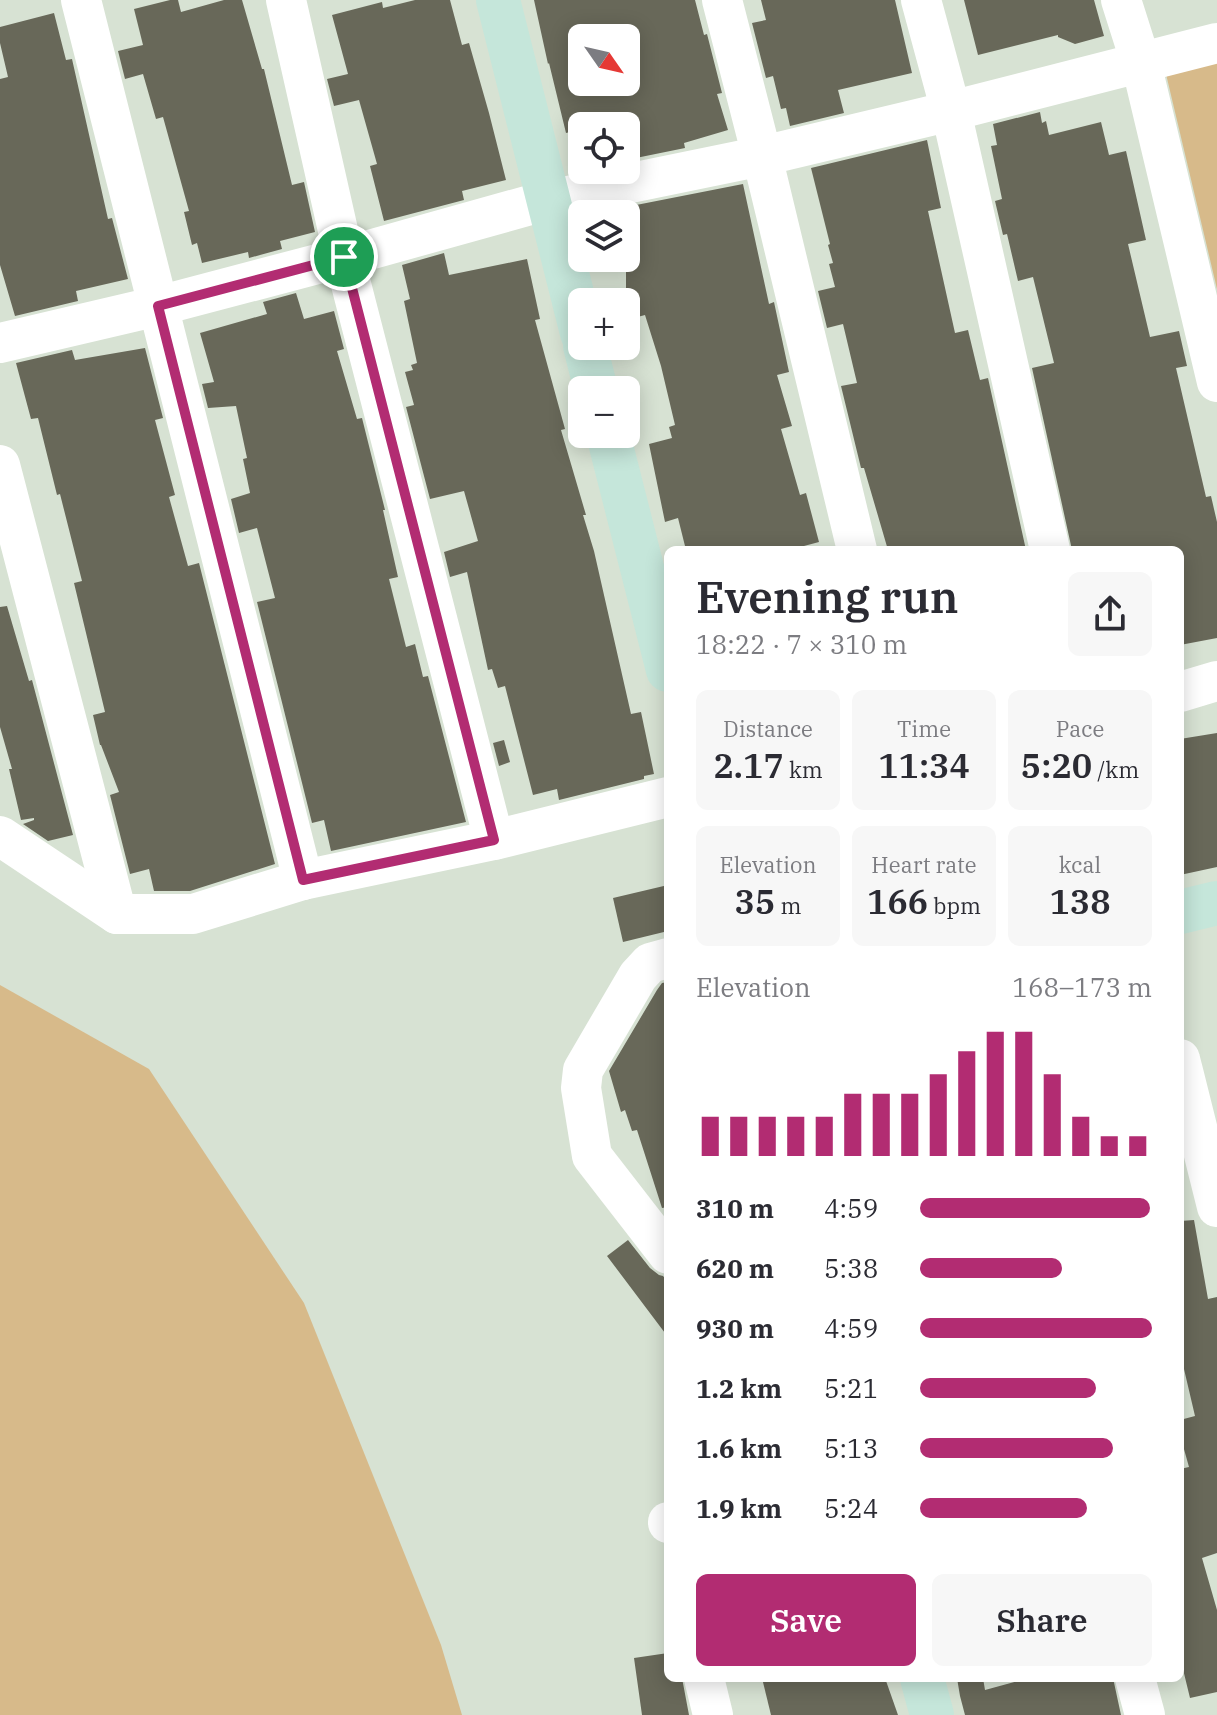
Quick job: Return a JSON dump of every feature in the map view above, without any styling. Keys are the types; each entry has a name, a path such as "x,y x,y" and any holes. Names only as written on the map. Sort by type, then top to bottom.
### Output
{"street":[{"path":"81,0 303,880"},
{"path":"286,0 344,257 494,840"},
{"path":"498,0 570,288"},
{"path":"722,0 856,546"},
{"path":"921,0 951,111 1049,546"},
{"path":"1121,0 1141,63 1217,382"},
{"path":"0,343 158,306 548,200 762,156 1217,43"},
{"path":"612,448 664,654"},
{"path":"0,465 117,914"},
{"path":"1184,691 1217,681"},
{"path":"0,836 117,914 193,914 303,880 494,840 664,798"},
{"path":"1184,911 1217,903"},
{"path":"664,959 650,963 638,976 583,1070 581,1088 592,1156 664,1249"},
{"path":"1184,1073 1217,1207"},
{"path":"705,1682 713,1715"},
{"path":"923,1682 932,1715"},
{"path":"1136,1682 1145,1715"}],"shaded area":[{"path":"1217,62 1217,289 1166,74"},
{"path":"0,985 149,1069 304,1303 441,1645 462,1715 0,1715"}],"building":[{"path":"178,0 181,12 224,0 242,0 264,69 292,185 304,182 315,232 280,241 282,249 249,258 248,252 202,263 197,243 192,245 184,212 189,211 163,117 156,119 143,74 125,79 118,51 143,45 134,9"},
{"path":"415,0 450,0 462,45 469,43 506,180 462,191 464,200 384,221 370,166 377,164 359,100 334,106 327,79 348,74 332,15 382,2 383,8"},
{"path":"534,0 695,0 722,93 717,94 728,130 684,143 685,148 640,157 640,112 568,112 566,133"},
{"path":"761,0 895,0 912,73 838,90 844,113 790,126 786,108 781,109 773,76 766,78 752,23 766,20"},
{"path":"964,0 1094,0 1104,36 1075,44 1058,35 978,55"},
{"path":"54,13 66,60 72,59 108,219 112,218 128,279 76,291 78,301 15,316 0,265 0,79 8,77 0,43 0,27"},
{"path":"1040,112 1049,135 1101,122 1109,155 1126,151 1146,240 1128,244 1150,337 1179,331 1187,366 1176,368 1206,497 1211,496 1217,522 1217,638 1184,644 1184,546 1071,546 1032,368 1054,363 1033,277 1018,281 1007,234 1003,235 995,201 1002,199 991,146 997,145 993,124"},
{"path":"927,140 941,208 928,211 955,333 968,330 980,380 988,378 1025,546 887,546 864,468 861,468 841,386 857,383 843,324 827,328 818,291 835,287 829,264 833,263 830,244 811,168"},
{"path":"743,184 769,304 774,302 789,372 777,375 792,426 781,429 800,495 806,493 819,542 804,546 685,546 678,518 665,522 649,444 672,438 669,427 675,425 645,315 640,316 640,288 626,288 626,272 640,272 640,204"},
{"path":"444,253 449,275 527,259 540,319 535,320 565,429 561,430 586,515 583,515 631,714 641,712 654,774 644,776 644,779 559,800 557,789 533,795 505,686 498,688 492,669 488,670 467,572 450,577 444,552 478,541 464,491 430,499 406,407 414,405 405,372 413,370 411,365 417,363 404,301 410,299 402,265"},
{"path":"296,293 304,319 334,311 344,349 337,351 357,419 362,418 385,510 398,577 389,579 406,647 415,644 423,677 428,676 466,822 331,851 324,820 312,823 257,602 275,598 257,528 239,533 231,499 250,493 243,459 247,458 236,406 208,408 202,384 214,382 200,333 267,314 263,302"},
{"path":"145,348 163,418 155,420 175,495 169,497 188,566 199,563 275,864 190,891 154,891 149,869 130,874 110,795 119,792 100,745 93,715 105,712 74,583 82,581 38,418 31,419 16,363 72,350 75,360"},
{"path":"7,606 29,681 32,680 73,835 48,841 23,824 34,818 21,820 9,769 12,769 0,727 0,607"},
{"path":"1217,733 1217,867 1184,874 1184,738"},
{"path":"504,740 510,762 499,766 493,743"},
{"path":"664,886 664,932 623,942 613,898"},
{"path":"662,983 662,1208 637,1130 632,1131 625,1110 621,1112 609,1071"},
{"path":"1194,1220 1208,1299 1217,1297 1217,1553 1202,1558 1217,1610 1217,1692 1190,1698 1184,1673 1184,1468 1189,1467 1184,1449 1184,1419 1195,1416 1184,1369 1184,1221"},
{"path":"628,1240 650,1268 664,1277 664,1332 607,1256"},
{"path":"664,1654 664,1682 683,1682 689,1715 642,1715 634,1658"},
{"path":"763,1682 886,1682 898,1715 771,1715"},
{"path":"958,1682 984,1682 985,1690 1014,1682 1114,1682 1121,1715 965,1715"}],"route":[{"path":"344,257 494,840 303,880 158,306 344,257"}]}
